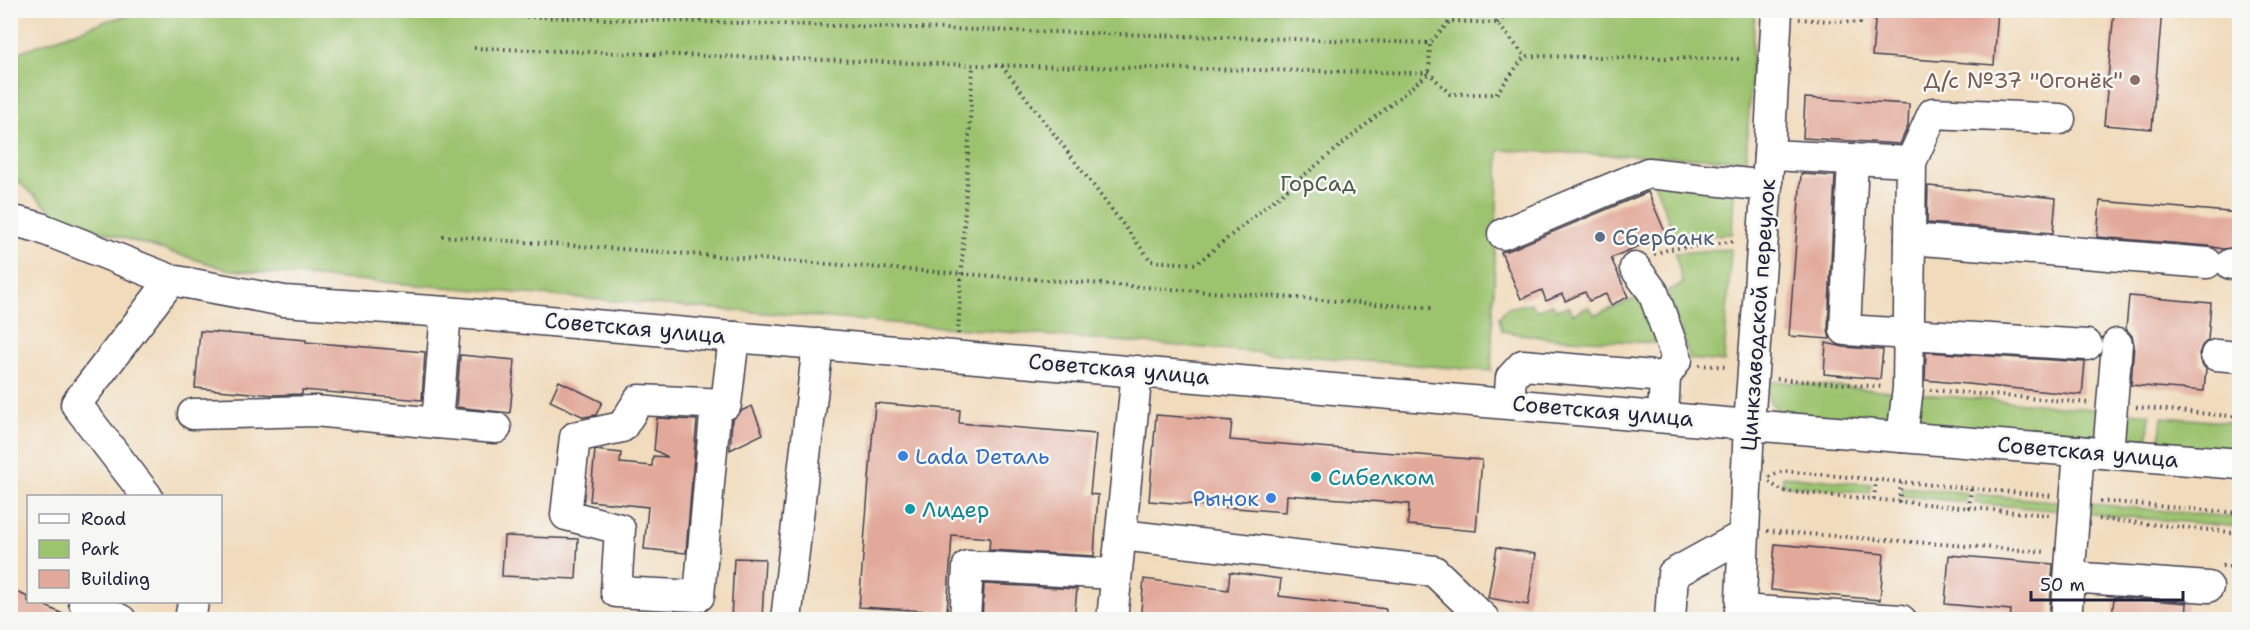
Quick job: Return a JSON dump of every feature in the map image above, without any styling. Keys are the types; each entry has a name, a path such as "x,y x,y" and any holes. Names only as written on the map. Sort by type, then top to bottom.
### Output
{"street":[{"name":"Цинкзаводской переулок","path":"1740,614 1753,532 1749,424 1767,186 1777,10"},
{"path":"1902,436 1908,388 1911,162 1933,113 2060,119"},
{"path":"1769,154 1911,162"},
{"path":"1853,159 1845,330 2086,345"},
{"path":"1503,234 1648,173 1767,186"},
{"name":"Советская улица","path":"10,219 38,227 171,280 284,301 446,312 2240,464"},
{"path":"1910,239 2226,264"},
{"path":"1645,261 1653,292 1677,358 1665,377 1663,416"},
{"path":"146,495 76,404 171,280"},
{"path":"437,423 446,312"},
{"path":"716,404 699,596 616,592 620,529 566,514 575,437 622,427 639,400 726,404 734,337"},
{"path":"786,620 818,344"},
{"path":"2066,620 2074,508 2093,452 2117,344"},
{"path":"1509,403 1511,378 1523,366 1665,377"},
{"path":"1112,620 1137,371"},
{"path":"193,414 315,411 496,428"},
{"path":"1670,620 1673,574 1753,532"},
{"path":"1120,535 1434,571 1484,619"},
{"path":"964,620 969,566 1116,574"},
{"path":"2071,566 2212,576"},
{"path":"86,603 121,620"},
{"path":"190,620 193,603"},
{"path":"1740,614 1901,620"}],"path":[{"path":"1513,10 1497,23 1450,21 1430,43 1430,73 1450,94 1496,94 1525,56"},
{"path":"466,15 1430,43"},
{"path":"1497,23 1525,56 1739,59"},
{"path":"474,48 1002,66 1430,73"},
{"path":"957,356 972,65"},
{"path":"1002,66 1150,261 1196,264 1430,73"},
{"path":"442,236 1432,308"},
{"path":"1645,261 1670,249 1736,241"},
{"path":"1753,377 2098,404"},
{"path":"2134,407 2240,417"},
{"path":"1764,479 1783,471 1971,489 2074,508 2240,533"},
{"path":"1764,479 1782,491 1969,508 2074,508 2240,513"},
{"path":"1763,489 1764,479"},
{"path":"1874,499 1876,480"},
{"path":"1899,502 1900,482"},
{"path":"1969,508 1971,489"},
{"path":"1753,532 2071,566"},
{"path":"2212,576 2240,567"}],"green space":[{"name":"ГорСад","path":"140,11 1755,11 1746,160 1499,150 1491,371 230,270 61,219 13,177 19,52"},
{"path":"1654,182 1734,192 1732,234 1675,237"},
{"path":"1731,249 1724,362 1690,359 1667,291 1683,284 1675,253"},
{"path":"1642,296 1656,343 1547,338 1502,331 1499,317 1507,308 1531,303 1537,311 1552,303 1556,310 1569,306 1573,314 1589,307 1595,315"},
{"path":"1768,381 1902,392 1899,422 1783,413 1771,403"},
{"path":"1912,393 2150,414 2147,444 1909,424"},
{"path":"2162,417 2239,423 2239,453 2159,447"},
{"path":"1783,476 1871,484 1870,493 1782,485"},
{"path":"1903,487 1967,493 1966,502 1902,496"},
{"path":"1975,494 2063,502 2063,511 1975,503"},
{"path":"2084,503 2239,518 2239,527 2083,513"}],"building":[{"path":"1876,10 1998,10 1994,65 1872,56"},
{"path":"2114,10 2162,10 2152,129 2104,125"},
{"path":"1805,98 1909,104 1908,126 1900,144 1803,138"},
{"path":"1801,174 1835,176 1828,329 1830,339 1789,336"},
{"path":"1928,186 2056,198 2053,233 1927,223"},
{"path":"1648,192 1666,234 1611,258 1628,297 1611,305 1606,294 1589,301 1585,292 1565,301 1562,294 1546,301 1542,290 1521,299 1501,252"},
{"path":"2100,201 2240,213 2240,247 2223,249 2097,237"},
{"path":"2129,296 2211,303 2208,340 2202,346 2199,354 2201,363 2206,369 2204,391 2131,385 2134,345 2132,336 2126,329"},
{"path":"200,331 425,352 422,400 302,390 302,394 274,395 195,388"},
{"path":"1826,343 1883,350 1880,379 1824,374"},
{"path":"1926,352 2085,362 2082,395 1925,380"},
{"path":"460,355 515,360 510,413 456,407"},
{"path":"559,381 602,402 596,415 584,417 550,401"},
{"path":"875,403 960,410 959,423 1096,434 1090,494 1098,495 1094,556 989,550 990,538 952,535 947,612 859,607"},
{"path":"752,406 763,434 730,450 732,420 741,411"},
{"name":"Сибелком","path":"1156,415 1232,421 1230,440 1482,460 1476,531 1408,525 1409,504 1287,495 1286,512 1149,501"},
{"path":"657,418 697,420 686,553 644,549 648,507 590,501 595,450 621,453 620,463 652,466 653,456 668,457 654,450"},
{"path":"504,536 578,539 576,579 502,576"},
{"path":"1775,544 1884,554 1880,600 1771,590"},
{"path":"1497,547 1536,554 1528,605 1488,598"},
{"path":"1949,555 2053,564 2049,620 2010,620 2011,610 1945,604"},
{"path":"734,558 765,559 762,620 731,620"},
{"path":"1230,572 1281,579 1279,596 1386,609 1385,620 1140,620 1144,579 1228,590"},
{"path":"984,584 1077,589 1074,620 982,620"},
{"path":"10,589 27,597 27,603 39,603 76,620 10,620"},
{"path":"2114,597 2187,603 2186,620 2112,620"}],"place":[{"name":"Д/с №37 \"Огонёк\"","path":"2135,80"},
{"name":"Сбербанк","path":"1600,237"},
{"name":"Lada Dеталь","path":"903,456"},
{"name":"Сибелком","path":"1316,477"},
{"name":"Рынок","path":"1271,498"},
{"name":"Лидер","path":"910,509"}]}
